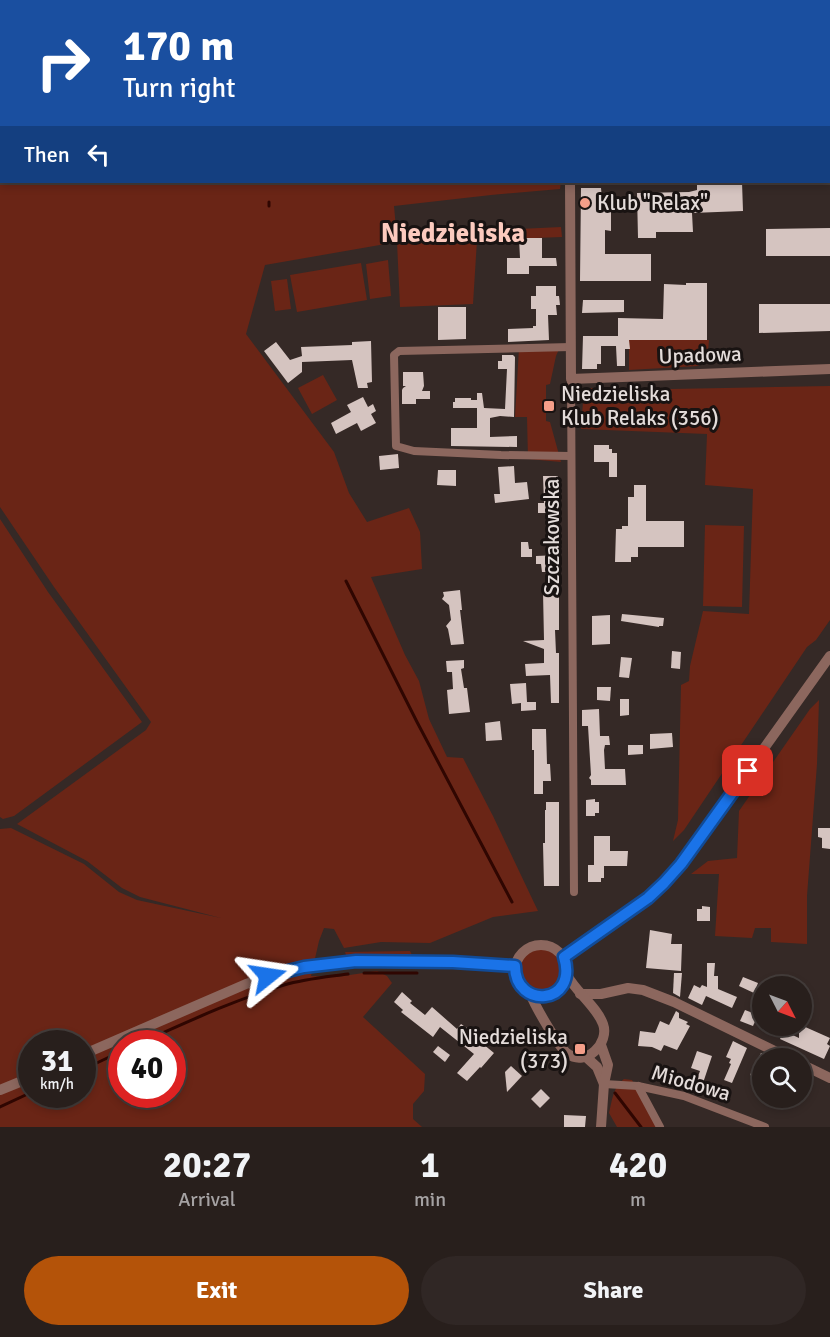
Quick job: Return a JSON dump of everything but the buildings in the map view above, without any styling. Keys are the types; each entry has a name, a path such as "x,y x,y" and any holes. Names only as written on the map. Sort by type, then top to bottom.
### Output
{"street":[{"name":"Szczakowska","path":"570,183 574,892"},
{"path":"571,347 399,351 394,355 396,446 414,452 571,456"},
{"name":"Upadowa","path":"571,379 830,369"},
{"path":"564,957 648,898 675,870 830,656"},
{"path":"531,995 543,996 553,993 561,986 567,975 564,957 545,945 523,952 519,957 515,973 520,986 531,995 563,1051 579,1058 595,1052 601,1045 604,1025 596,1011 567,975"},
{"path":"96,1049 246,984 304,967 356,961 453,962 515,966"},
{"path":"580,994 601,994 628,988 643,990 674,1002 768,1048"},
{"path":"596,1011 601,994"},
{"path":"601,1045 608,1065 604,1084 601,1127"},
{"path":"586,1057 597,1067 604,1084"},
{"path":"812,1069 830,1078"},
{"path":"0,1090 18,1083"},
{"name":"Miodowa","path":"604,1084 638,1086 684,1096 765,1127"},
{"path":"638,1086 660,1127"}],"shaded area":[{"path":"0,183 561,183 560,189 394,206 397,239 495,230 561,227 562,237 477,240 473,304 400,307 397,242 265,265 246,334 334,452 349,493 367,522 409,508 420,532 422,569 371,577 405,655 419,681 429,719 447,757 463,758 538,911 493,917 430,943 381,942 344,948 334,929 324,928 311,976 336,977 377,971 387,976 392,983 363,1017 425,1074 424,1091 413,1104 413,1119 422,1127 0,1127 0,829 11,828 84,864 119,892 137,900 221,918 140,897 122,888 87,861 17,824 146,730 151,722 0,507"},
{"path":"388,260 391,296 370,299 366,264"},
{"path":"361,263 367,300 297,312 290,275"},
{"path":"287,279 291,309 275,311 271,281"},
{"path":"629,340 709,340 707,355 698,366 629,370"},
{"path":"560,347 550,384 546,385 546,421 550,422 561,462 528,459 527,417 515,417 519,348"},
{"path":"323,375 337,400 312,414 298,388"},
{"path":"830,386 830,620 816,640 807,647 684,830 673,841 678,820 681,685 689,681 690,666 703,611 749,614 753,489 705,485 707,434 581,429 584,388"},
{"path":"0,519 48,592 142,722 14,816 3,819 0,817"},
{"path":"705,525 744,526 742,607 703,606"},
{"path":"819,700 817,764 807,896 807,944 771,942 771,928 755,928 752,938 715,936 719,874 691,874 708,861 737,858 739,811 810,709"},
{"path":"540,949 556,955 562,971 556,987 540,993 524,987 518,971 524,955"},
{"path":"410,951 412,955 351,956 346,955 345,952"},
{"path":"624,1079 632,1080 657,1127 617,1127 609,1113 615,1090"}],"waterway":[{"path":"346,581 512,902"},
{"path":"364,973 417,973"},
{"path":"170,1030 210,1012 284,985 348,974"},
{"path":"96,1063 108,1058"},
{"path":"615,1093 641,1127"},
{"path":"0,1107 18,1099"}],"place":[{"name":"Klub \"Relax\"","path":"585,203"},
{"name":"Niedzieliska Klub Relaks (356)","path":"549,406"},
{"name":"Niedzieliska (373)","path":"580,1049"}],"district":[{"name":"Niedzieliska","path":"453,233"}],"route":[{"path":"268,976 304,967 356,961 498,964 515,966 520,986 531,995 543,996 553,993 564,983 567,975 564,957 648,898 664,883 681,864 748,771"}]}
